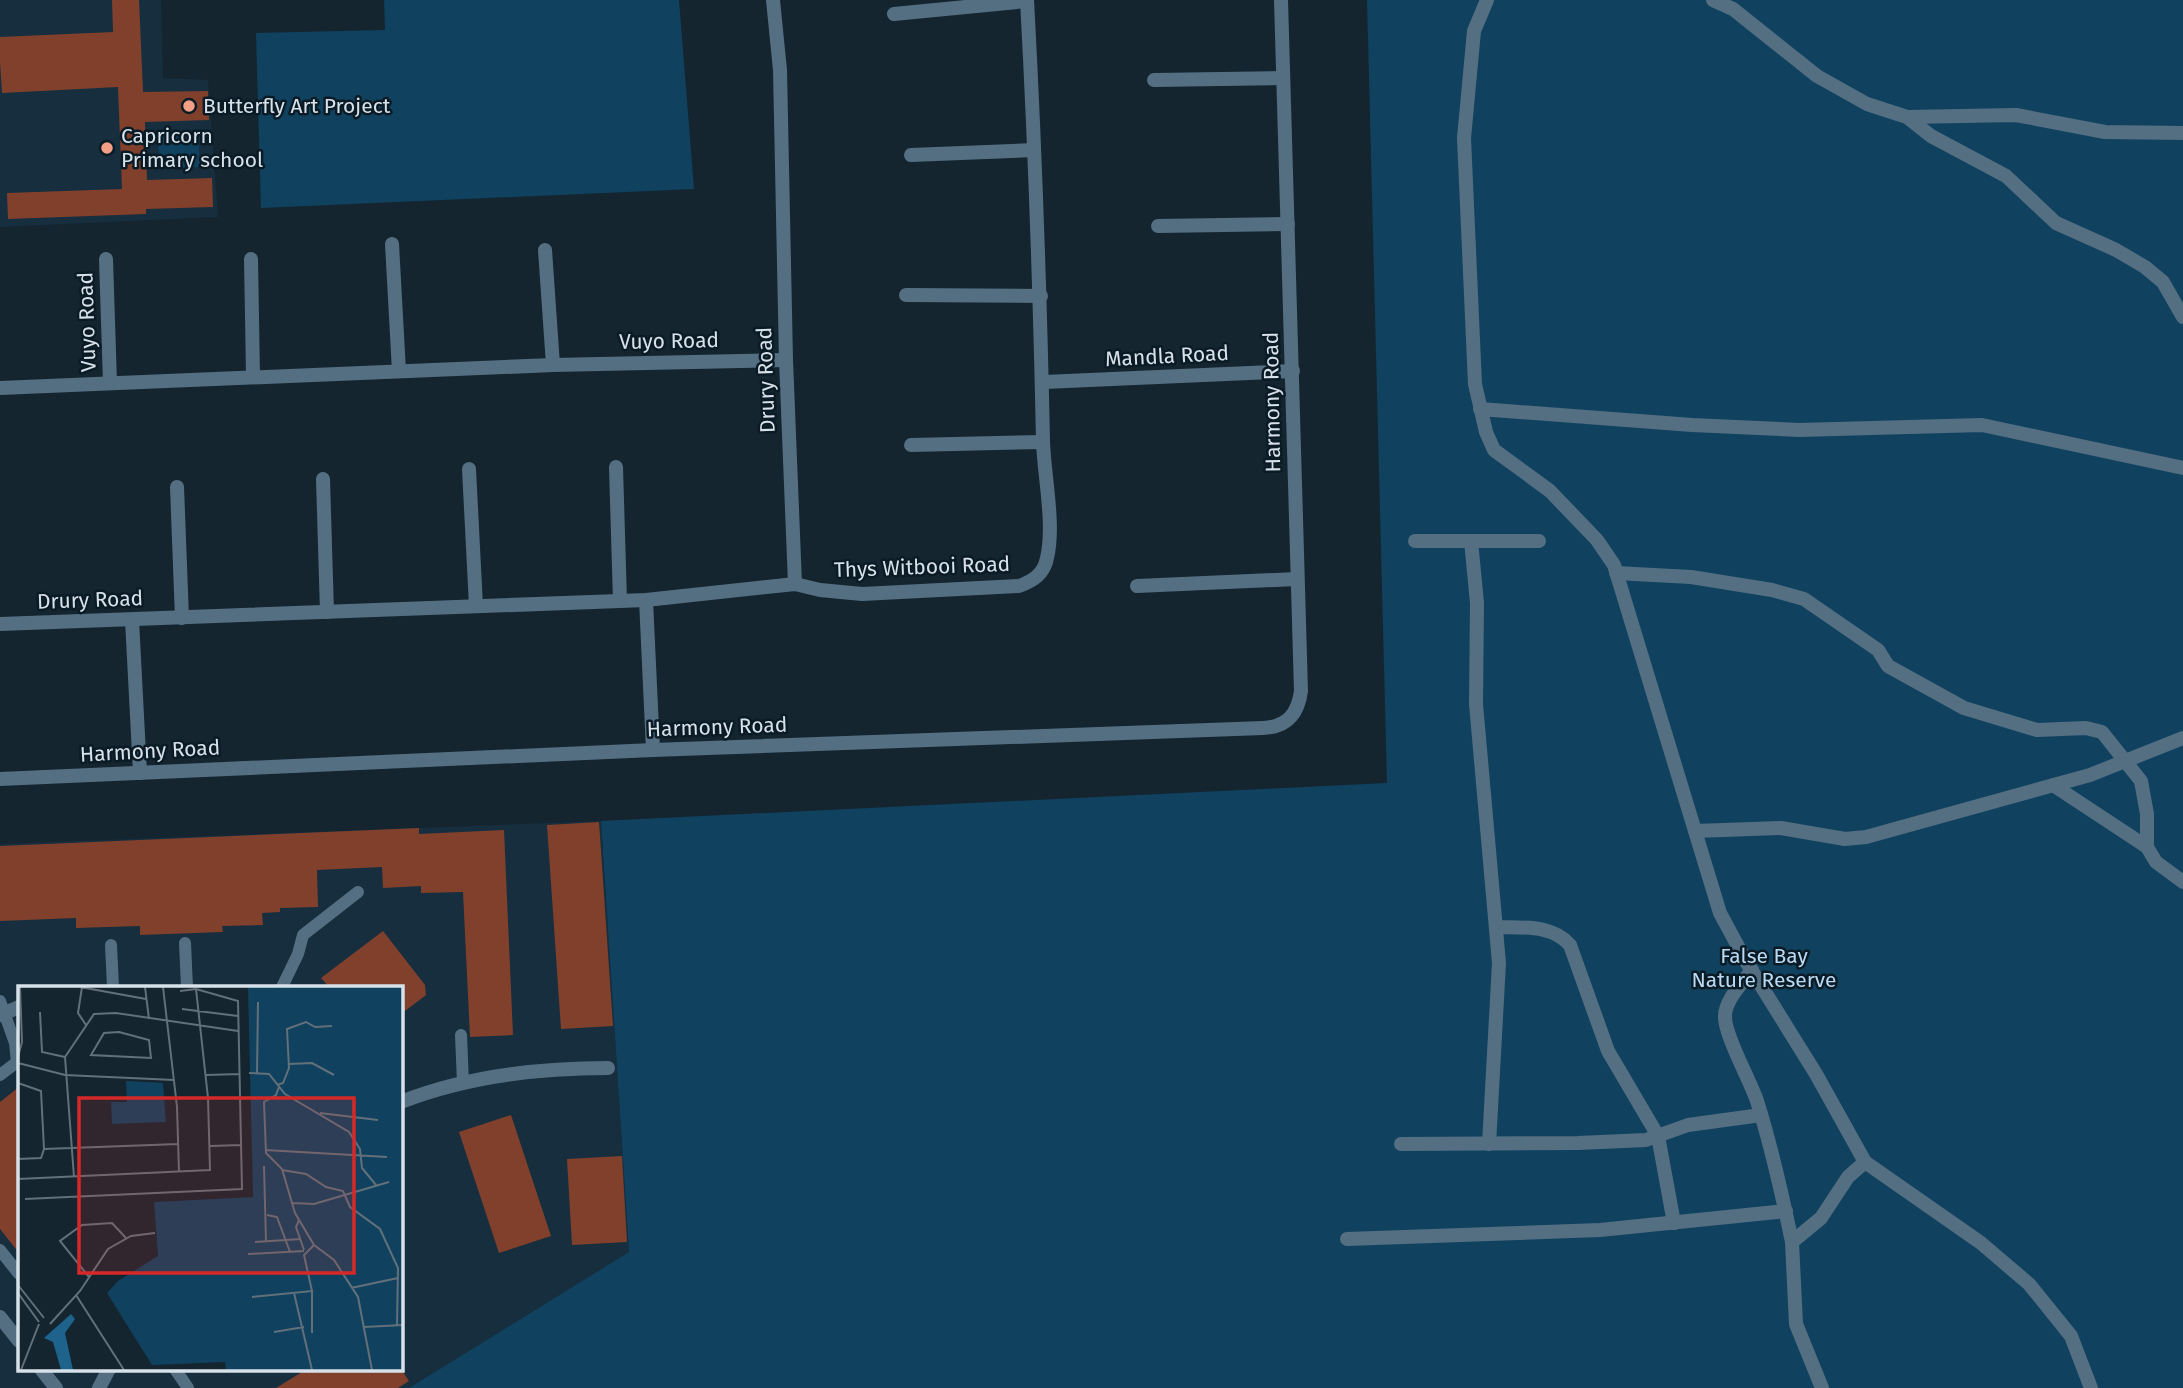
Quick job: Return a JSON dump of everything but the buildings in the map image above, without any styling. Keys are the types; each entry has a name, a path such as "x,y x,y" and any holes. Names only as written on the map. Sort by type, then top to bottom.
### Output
{"street":[{"name":"Drury Road","path":"0,624 646,600 795,584 786,360 780,70 773,0"},
{"name":"Thys Witbooi Road","path":"795,584 820,590 862,594 1019,586 1032,581 1042,571 1049,544 1027,0 894,14"},
{"name":"Harmony Road","path":"0,779 653,750 1273,728 1293,716 1299,707 1297,579 1281,0"},
{"path":"1488,0 1474,31 1464,138 1475,384 1480,409 1494,450 1550,491 1597,540 1616,573 1720,912 1866,1163 1981,1243 2029,1283 2071,1336 2091,1388"},
{"path":"1713,0 1733,9 1818,76 1867,104 1907,117 2015,115 2105,132 2183,132"},
{"path":"1154,80 1283,78"},
{"path":"1907,117 1931,136 2006,176 2056,223 2116,250 2145,267 2162,282 2183,317"},
{"path":"911,155 1034,149"},
{"path":"1158,226 1288,224"},
{"path":"392,244 399,371"},
{"path":"545,250 553,365"},
{"name":"Vuyo Road","path":"106,259 110,383"},
{"path":"251,259 253,376"},
{"path":"906,295 1041,296"},
{"name":"Vuyo Road","path":"0,388 553,365 786,360"},
{"name":"Mandla Road","path":"1044,383 1293,371"},
{"path":"1480,409 1799,430 1982,425 2183,468"},
{"path":"911,444 1043,442"},
{"path":"615,467 620,601"},
{"path":"469,469 476,606"},
{"path":"323,480 327,612"},
{"path":"177,487 182,618"},
{"path":"1415,541 1539,541"},
{"path":"1471,541 1477,603 1475,704 1500,963 1489,1144"},
{"path":"1616,573 1691,578 1772,590 1804,599 1878,650 1888,666 1964,708 2037,730 2086,728 2102,733 2141,781 2147,814 2147,847"},
{"path":"1138,586 1297,579"},
{"path":"646,600 653,750"},
{"path":"132,620 140,773"},
{"path":"1695,831 1781,828 1845,839 1866,837 2127,762 2183,738"},
{"path":"2053,785 2147,847 2156,862 2183,883"},
{"path":"1497,927 1552,931 1562,936 1570,945 1608,1051 1658,1136 1674,1223"},
{"path":"1752,970 1725,1011 1724,1018 1728,1034 1742,1060 1777,1166 1792,1242 1796,1324 1822,1388"},
{"path":"402,1102 463,1083 529,1071 608,1068"},
{"path":"1401,1144 1647,1140 1688,1125 1761,1115"},
{"path":"1792,1242 1821,1218 1848,1177 1866,1163"},
{"path":"1347,1239 1524,1234 1674,1223 1786,1211"},
{"path":"0,1317 18,1340"},
{"path":"42,1370 56,1388"},
{"path":"99,1388 108,1370"}],"lane":[{"path":"282,986 298,954 303,935 358,892"},
{"path":"185,943 187,986"},
{"path":"111,945 113,986"},
{"path":"0,1076 17,1062 15,1043 2,1009"},
{"path":"461,1035 463,1083"},
{"path":"0,1250 18,1274"},
{"path":"176,1370 188,1388"}],"shaded area":[{"name":"Capricorn Primary school","path":"0,0 161,0 163,78 208,80 218,217 0,227"},
{"path":"601,821 629,1252 409,1388 0,1388 0,844"}],"green space":[{"path":"384,0 679,0 694,189 261,208 256,33 385,30"},
{"name":"False Bay Nature Reserve","path":"1367,0 2183,0 2183,1388 409,1388 629,1252 601,821 1387,783"},
{"path":"198,132 200,167 159,168 158,133"}],"place":[{"name":"Butterfly Art Project","path":"189,106"},
{"name":"Capricorn Primary school","path":"107,148"}]}
